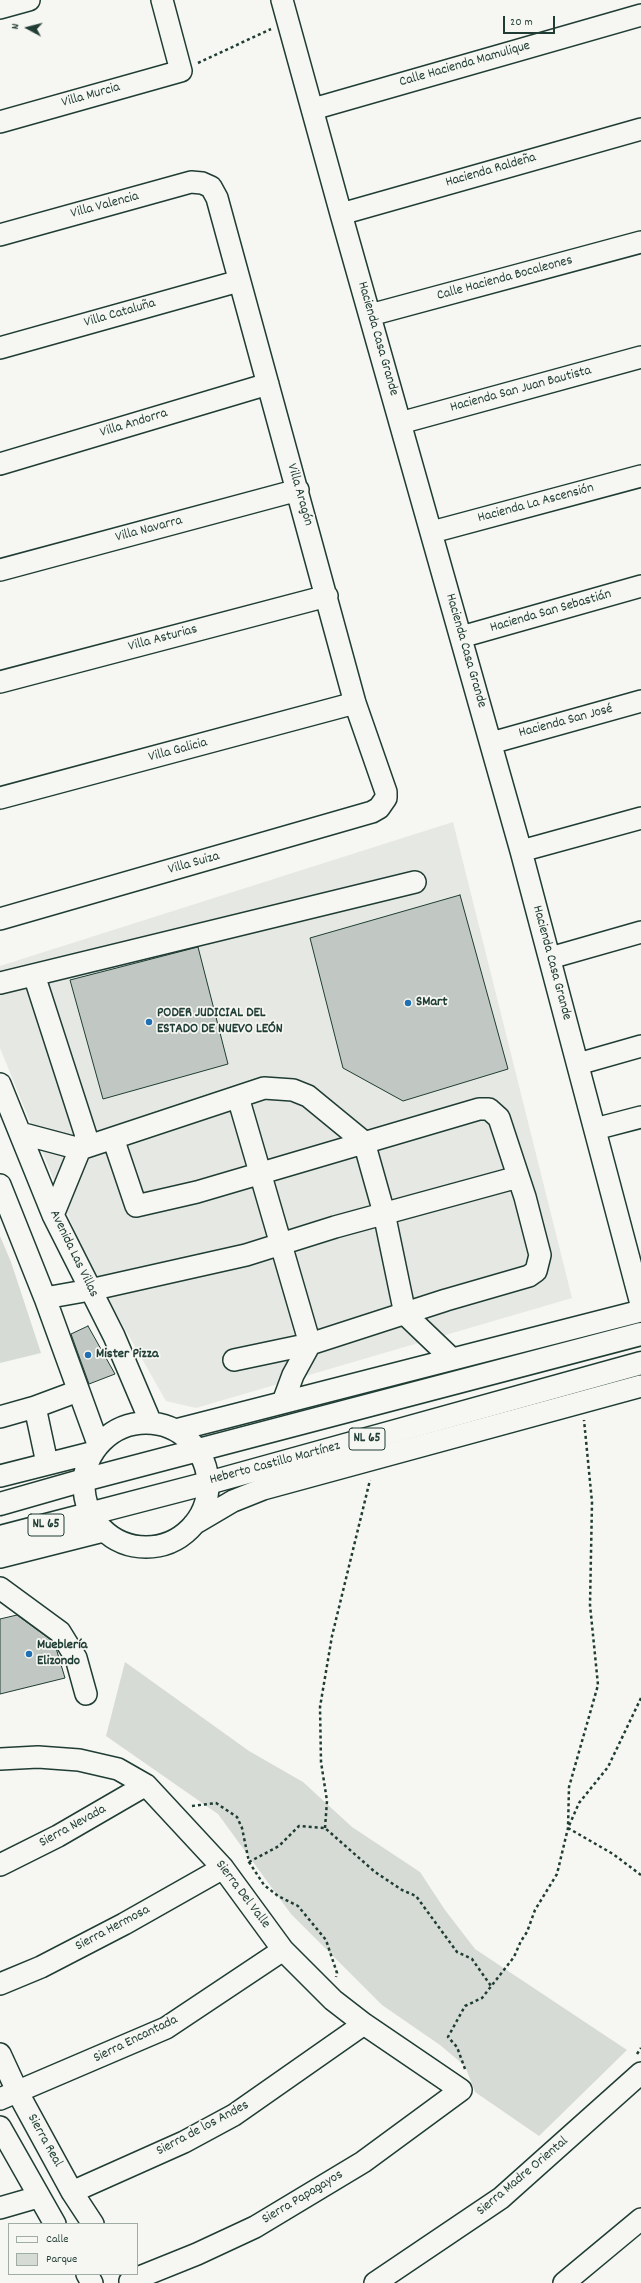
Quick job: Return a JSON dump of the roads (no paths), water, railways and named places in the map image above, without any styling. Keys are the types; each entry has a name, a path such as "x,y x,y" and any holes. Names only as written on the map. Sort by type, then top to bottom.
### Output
{"main road":[{"name":"NL 65","path":"0,1504 84,1480 641,1334"},
{"name":"Heberto Castillo Martínez","path":"0,1536 98,1522 208,1483 641,1363"}],"street":[{"path":"0,8 29,0"},
{"name":"Villa Murcia","path":"0,122 181,71 162,0"},
{"name":"Hacienda Casa Grande","path":"286,1 289,23 341,214 521,851 641,1304"},
{"name":"Calle Hacienda Mamulique","path":"313,109 641,15"},
{"name":"Hacienda Raldeña","path":"341,214 641,128"},
{"name":"Villa Valencia","path":"0,235 191,182 202,183 211,187"},
{"name":"Villa Aragón","path":"211,187 217,198 355,703 386,792 384,803"},
{"name":"Calle Hacienda Bocaleones","path":"370,315 641,242"},
{"name":"Villa Cataluña","path":"0,348 239,281"},
{"name":"Hacienda San Juan Bautista","path":"400,423 641,357"},
{"name":"Villa Andorra","path":"0,464 268,384"},
{"name":"Hacienda La Ascensión","path":"432,532 641,476"},
{"name":"Villa Navarra","path":"0,570 298,490"},
{"name":"Hacienda San Sebastián","path":"461,637 641,586"},
{"name":"Villa Asturias","path":"0,682 327,596"},
{"name":"Hacienda San José","path":"491,743 641,701"},
{"name":"Villa Galicia","path":"0,798 355,703"},
{"name":"Villa Suiza","path":"0,920 372,812 384,803"},
{"path":"521,851 641,818"},
{"path":"0,983 415,882"},
{"path":"550,958 641,932"},
{"path":"34,975 85,1147 53,1214"},
{"path":"578,1064 641,1046"},
{"name":"Avenida Las Villas","path":"0,1084 53,1214 114,1336 151,1423"},
{"path":"20,1133 85,1147 264,1088 293,1090 308,1096 364,1142 384,1213 405,1314 452,1359"},
{"path":"238,1097 310,1344 293,1375 283,1402"},
{"path":"113,1138 136,1206 197,1192 364,1142 406,1132 479,1109 489,1109 498,1118 518,1178 540,1255 536,1271 523,1278 446,1300 310,1344 234,1360"},
{"path":"595,1129 641,1117"},
{"path":"45,1298 90,1290 246,1255 384,1213 518,1178"},
{"path":"0,1185 45,1298 78,1391 94,1448 84,1480 86,1493 98,1522 126,1544 140,1547 156,1547 170,1543 184,1535 202,1512 207,1498 208,1483 206,1466 198,1450 192,1442 176,1430 151,1423 116,1431 94,1448 48,1463 0,1476"},
{"path":"176,1430 641,1311"},
{"path":"194,1524 233,1501 263,1489 641,1386"},
{"path":"0,1417 35,1407 78,1391"},
{"path":"35,1407 48,1463"},
{"path":"0,1557 98,1522"},
{"path":"0,1588 60,1632 76,1658 86,1694"},
{"name":"Sierra Del Valle","path":"0,1759 38,1757 79,1760 118,1769 146,1785 223,1868 283,1950 333,2000 364,2024 461,2090"},
{"name":"Sierra Nevada","path":"0,1865 58,1836 146,1785"},
{"name":"Sierra Hermosa","path":"0,1984 41,1967 103,1935 223,1868"},
{"name":"Sierra Encantada","path":"9,2096 166,2028 283,1950"},
{"name":"Sierra de los Andes","path":"72,2192 184,2142 234,2115 364,2024"},
{"name":"Sierra Real","path":"0,2054 9,2096 92,2223"},
{"name":"Sierra Madre Oriental","path":"376,2283 501,2198 641,2073"},
{"name":"Sierra Papagayos","path":"130,2279 197,2254 255,2227 363,2162 461,2090"},
{"path":"0,2127 38,2197 54,2223"},
{"path":"0,2208 38,2197"},
{"path":"564,2283 641,2219"}],"place":[{"name":"SMart","path":"408,1003"},
{"name":"PODER JUDICIAL DEL ESTADO DE NUEVO LEÓN","path":"149,1022"},
{"name":"Mister Pizza","path":"88,1355"},
{"name":"Mueblería Elizondo","path":"29,1654"}]}
